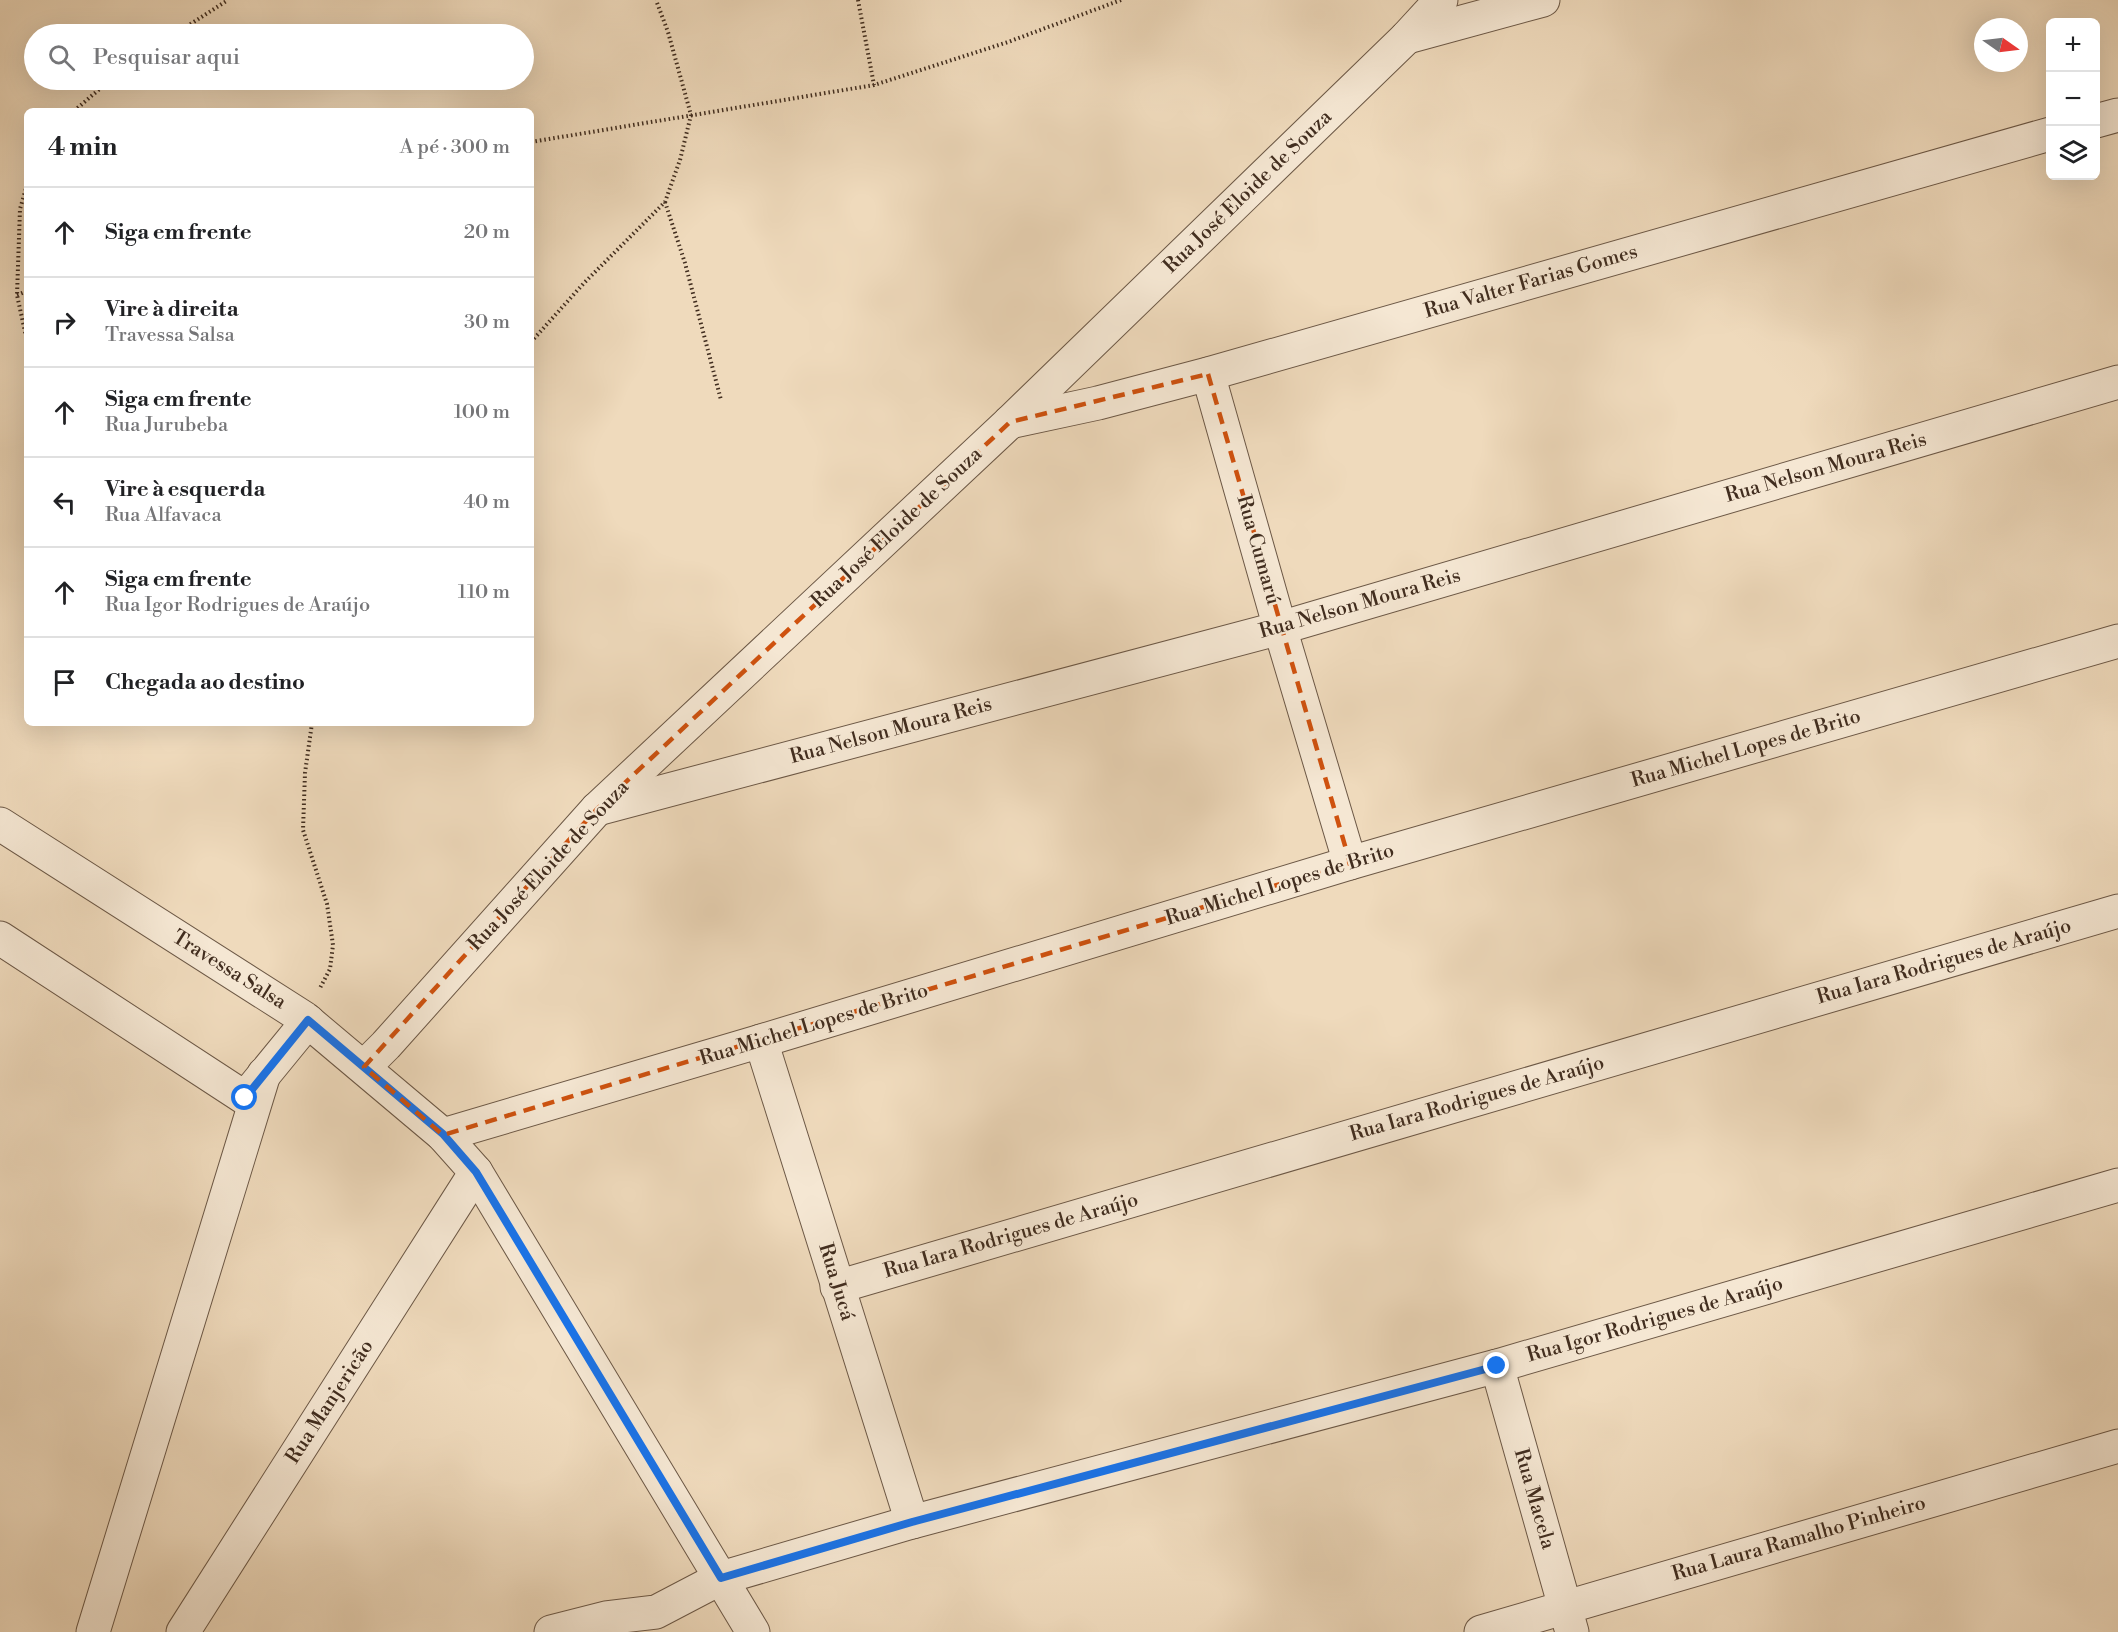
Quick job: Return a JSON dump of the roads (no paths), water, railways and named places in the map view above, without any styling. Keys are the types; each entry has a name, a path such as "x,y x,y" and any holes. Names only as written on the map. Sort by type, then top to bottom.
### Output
{"street":[{"name":"Rua José Eloide de Souza","path":"364,1066 386,1045 597,809 1010,422 1407,37 1441,0"},
{"path":"1407,37 1543,0"},
{"path":"2100,120 2118,115"},
{"name":"Rua Valter Farias Gomes","path":"1010,422 1098,403 1208,375 2046,135"},
{"name":"Rua Cumarú","path":"1208,375 1350,863"},
{"name":"Rua Nelson Moura Reis","path":"597,809 1280,628 2118,382"},
{"name":"Rua Michel Lopes de Brito","path":"443,1134 761,1041 1350,863 2118,641"},
{"name":"Travessa Salsa","path":"0,824 306,1019 443,1134 476,1172 753,1632"},
{"name":"Rua Iara Rodrigues de Araújo","path":"837,1287 2118,911"},
{"path":"3,950 255,1086"},
{"path":"93,1632 255,1086 306,1019"},
{"name":"Rua Jucá","path":"761,1041 912,1522"},
{"name":"Rua Manjericão","path":"183,1632 476,1172"},
{"name":"Rua Igor Rodrigues de Araújo","path":"551,1632 606,1618 656,1612 721,1578 912,1522 1497,1366 2118,1185"},
{"name":"Rua Macela","path":"1497,1366 1568,1620"},
{"name":"Rua Laura Ramalho Pinheiro","path":"1481,1632 1568,1620 2118,1446"}]}
